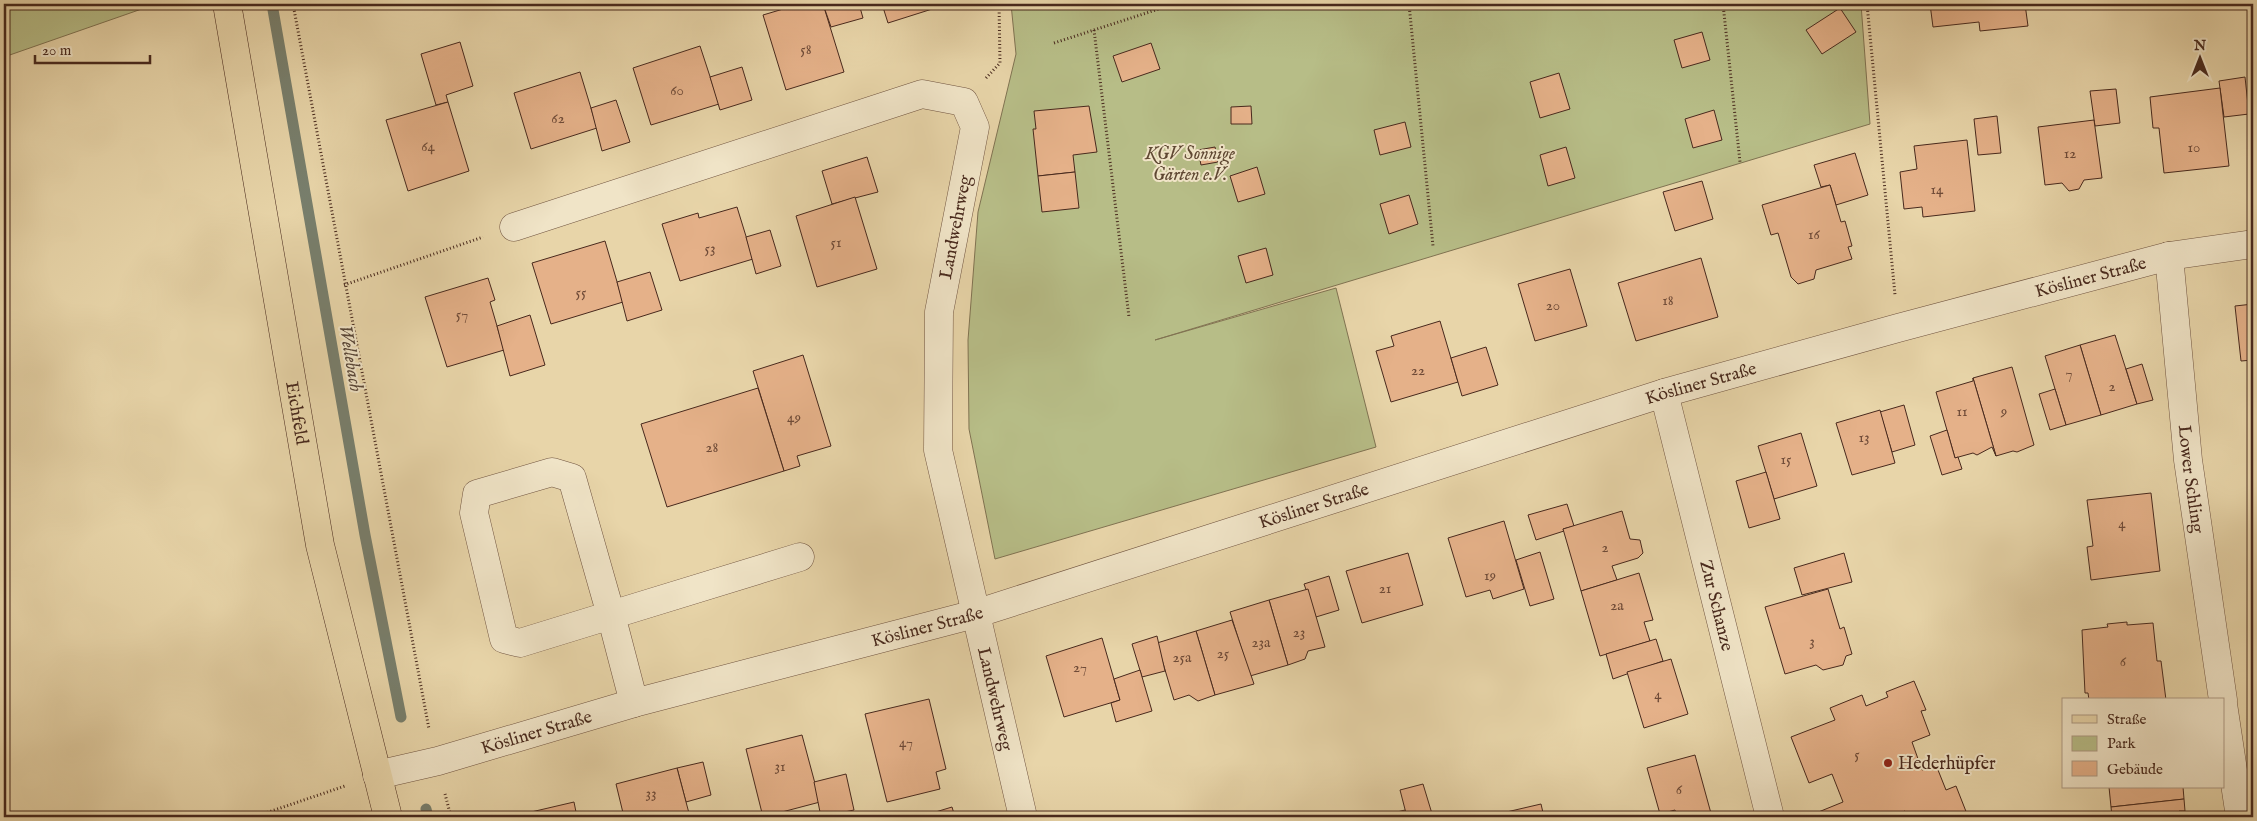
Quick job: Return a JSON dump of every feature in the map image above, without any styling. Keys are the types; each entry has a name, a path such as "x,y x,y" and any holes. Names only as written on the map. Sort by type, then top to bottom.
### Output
{"main road":[{"name":"Eichfeld","path":"227,4 320,545 388,817"}],"street":[{"path":"514,226 922,94 964,102"},
{"name":"Landwehrweg","path":"964,102 975,127 939,312 938,450 1023,817"},
{"name":"Kösliner Straße","path":"377,774 438,761 634,703 975,614 1664,393 2169,256 2253,244"},
{"name":"Lower Schling","path":"2169,256 2188,460 2223,698"},
{"name":"Zur Schanze","path":"1664,393 1770,817"},
{"path":"634,703 611,615 572,478 552,472 477,494 474,513 504,640 520,643 611,615 800,557"},
{"path":"2224,711 2240,817"}],"path":[{"path":"293,4 344,285 430,732 450,817"},
{"path":"964,102 1000,62 998,4"},
{"path":"1054,43 1174,4"},
{"path":"1409,4 1433,246"},
{"path":"1723,4 1740,162"},
{"path":"1867,4 1898,328"},
{"path":"1094,30 1129,317"},
{"path":"344,285 514,226"},
{"path":"254,817 377,774"}],"green space":[{"path":"4,4 156,4 4,57"},
{"name":"KGV Sonnige Gärten e.V.","path":"1011,4 1861,4 1870,124 1155,340 1336,288 1376,447 995,559 969,429 968,340 978,212 1016,54"}],"building":[{"path":"800,4 823,4 844,72 786,90 763,15"},
{"path":"823,4 859,4 863,18 831,27"},
{"path":"882,4 948,4 888,23"},
{"path":"1930,4 2025,4 2028,26 1980,31 1979,22 1933,27"},
{"path":"1840,8 1856,32 1822,54 1806,30"},
{"path":"1702,32 1710,60 1682,68 1674,40"},
{"path":"460,42 473,86 446,95 448,102 436,105 421,54"},
{"path":"1151,43 1160,69 1122,82 1113,56"},
{"path":"700,46 719,104 651,125 633,68"},
{"path":"742,67 752,100 720,110 710,77"},
{"path":"580,72 597,128 531,149 514,93"},
{"path":"1559,73 1570,109 1540,118 1530,82"},
{"path":"2245,77 2249,114 2224,117 2219,81"},
{"path":"2220,88 2229,166 2164,173 2159,128 2153,128 2150,97"},
{"path":"2116,89 2120,123 2095,126 2090,91"},
{"path":"616,100 630,142 602,151 591,108"},
{"path":"448,102 469,171 408,191 386,120"},
{"path":"1089,106 1097,152 1073,155 1075,172 1038,176 1033,129 1036,129 1034,111"},
{"path":"1251,106 1252,124 1231,124 1231,107"},
{"path":"1714,110 1722,140 1693,148 1685,119"},
{"path":"1997,116 2001,153 1978,155 1974,119"},
{"path":"2094,120 2102,178 2084,180 2079,189 2069,191 2062,183 2045,185 2038,127"},
{"path":"1405,122 1411,147 1380,155 1374,130"},
{"path":"1967,140 1975,211 1923,217 1922,207 1904,209 1900,172 1917,169 1914,146"},
{"path":"1215,147 1218,162 1201,165 1198,150"},
{"path":"1566,147 1575,178 1548,186 1540,155"},
{"path":"1855,153 1868,195 1836,205 1830,185 1821,187 1814,165"},
{"path":"867,157 878,192 832,204 822,171"},
{"path":"1257,167 1265,194 1238,202 1230,176"},
{"path":"1075,172 1079,208 1042,212 1038,176"},
{"path":"1702,181 1713,219 1675,231 1663,192"},
{"path":"1830,185 1841,222 1845,221 1852,246 1848,247 1852,259 1816,270 1814,279 1798,284 1791,277 1778,233 1771,235 1762,205"},
{"path":"1409,195 1418,224 1389,234 1380,204"},
{"path":"855,197 877,269 817,287 796,216"},
{"path":"737,207 753,259 680,281 662,224 698,213 699,218"},
{"path":"770,230 781,266 756,274 746,237"},
{"path":"605,241 623,302 551,324 532,263"},
{"path":"1266,248 1273,275 1246,283 1238,256"},
{"path":"1701,258 1718,317 1636,341 1618,283"},
{"path":"1570,269 1587,326 1535,341 1518,284"},
{"path":"650,272 662,310 627,321 617,282"},
{"path":"488,278 495,300 490,302 504,350 447,367 425,297"},
{"path":"2253,304 2253,360 2241,361 2235,306"},
{"path":"530,315 545,365 510,376 497,326"},
{"path":"1440,321 1458,382 1391,402 1376,351 1394,346 1391,336"},
{"path":"2115,335 2137,404 2101,415 2080,345"},
{"path":"2080,345 2101,415 2066,425 2045,356"},
{"path":"1486,347 1498,385 1462,396 1451,358"},
{"path":"803,355 831,446 797,456 800,466 784,471 753,371"},
{"path":"2142,364 2153,400 2137,404 2126,369"},
{"path":"2012,367 2034,445 2017,452 2013,451 1996,456 1973,378"},
{"path":"1973,378 1996,456 1992,447 1977,455 1973,453 1955,458 1936,392 1973,381"},
{"path":"758,388 784,471 667,507 641,424"},
{"path":"2055,389 2066,425 2050,430 2039,394"},
{"path":"1904,405 1915,445 1892,452 1880,412"},
{"path":"1880,410 1895,463 1852,475 1836,423"},
{"path":"1947,430 1955,458 1958,457 1962,469 1942,475 1930,436"},
{"path":"1801,433 1817,486 1774,499 1758,446"},
{"path":"1766,472 1780,519 1749,528 1736,481"},
{"path":"2151,493 2160,571 2091,580 2087,547 2093,546 2087,500"},
{"path":"1567,504 1574,526 1536,540 1528,515"},
{"path":"1622,511 1630,539 1640,540 1643,553 1638,558 1612,566 1617,580 1581,591 1563,529"},
{"path":"1504,521 1524,589 1493,599 1490,590 1466,597 1448,538"},
{"path":"1540,552 1554,599 1530,606 1516,560"},
{"path":"1408,553 1423,605 1362,623 1346,571"},
{"path":"1844,553 1852,582 1802,595 1794,568"},
{"path":"1639,573 1653,620 1644,622 1650,641 1600,656 1581,591"},
{"path":"1329,576 1339,610 1316,617 1304,584"},
{"path":"1308,589 1325,647 1308,651 1305,659 1288,665 1269,600"},
{"path":"1828,589 1840,629 1844,627 1852,654 1846,656 1843,665 1823,670 1816,665 1785,674 1765,607"},
{"path":"1269,600 1288,665 1250,676 1230,612"},
{"path":"1232,620 1254,684 1215,695 1196,631"},
{"path":"2127,622 2127,625 2153,623 2157,661 2161,661 2166,698 2089,698 2088,693 2085,693 2082,630 2108,627 2107,624"},
{"path":"1196,631 1215,695 1198,701 1189,695 1174,700 1157,643"},
{"path":"1157,636 1165,671 1142,677 1132,644"},
{"path":"1102,638 1120,700 1064,717 1046,656"},
{"path":"1656,639 1663,661 1613,679 1606,654"},
{"path":"1671,659 1688,714 1644,728 1627,672"},
{"path":"1140,670 1152,711 1116,722 1111,703 1120,700 1114,679"},
{"path":"1914,681 1926,710 1921,711 1930,735 1912,742 1922,770 1936,765 1946,790 1956,786 1967,814 1958,817 1908,817 1905,811 1888,817 1818,817 1816,813 1843,802 1832,774 1809,783 1791,737 1835,720 1830,708 1862,695 1866,706 1888,697 1886,692"},
{"path":"929,699 946,769 936,772 940,789 887,802 865,714"},
{"path":"802,735 820,802 763,817 746,749"},
{"path":"1695,755 1712,817 1677,817 1675,810 1660,814 1647,768"},
{"path":"703,762 711,795 686,802 677,768"},
{"path":"677,768 690,817 624,817 616,784"},
{"path":"846,774 854,810 821,817 814,782"},
{"path":"1423,784 1433,817 1407,817 1400,790"},
{"path":"2109,788 2183,788 2184,799 2111,807"},
{"path":"2184,799 2185,811 2179,811 2180,817 2112,817 2111,807"},
{"path":"574,802 577,817 514,817 514,816"},
{"path":"1541,804 1544,817 1485,817"},
{"path":"952,807 955,817 919,817"},
{"path":"1405,810 1407,817 1377,817"}],"waterway":[{"name":"Wellebach","path":"272,4 365,535 401,717"},
{"path":"426,809 428,817"}],"place":[{"name":"Hederhüpfer","path":"1888,763"}]}
